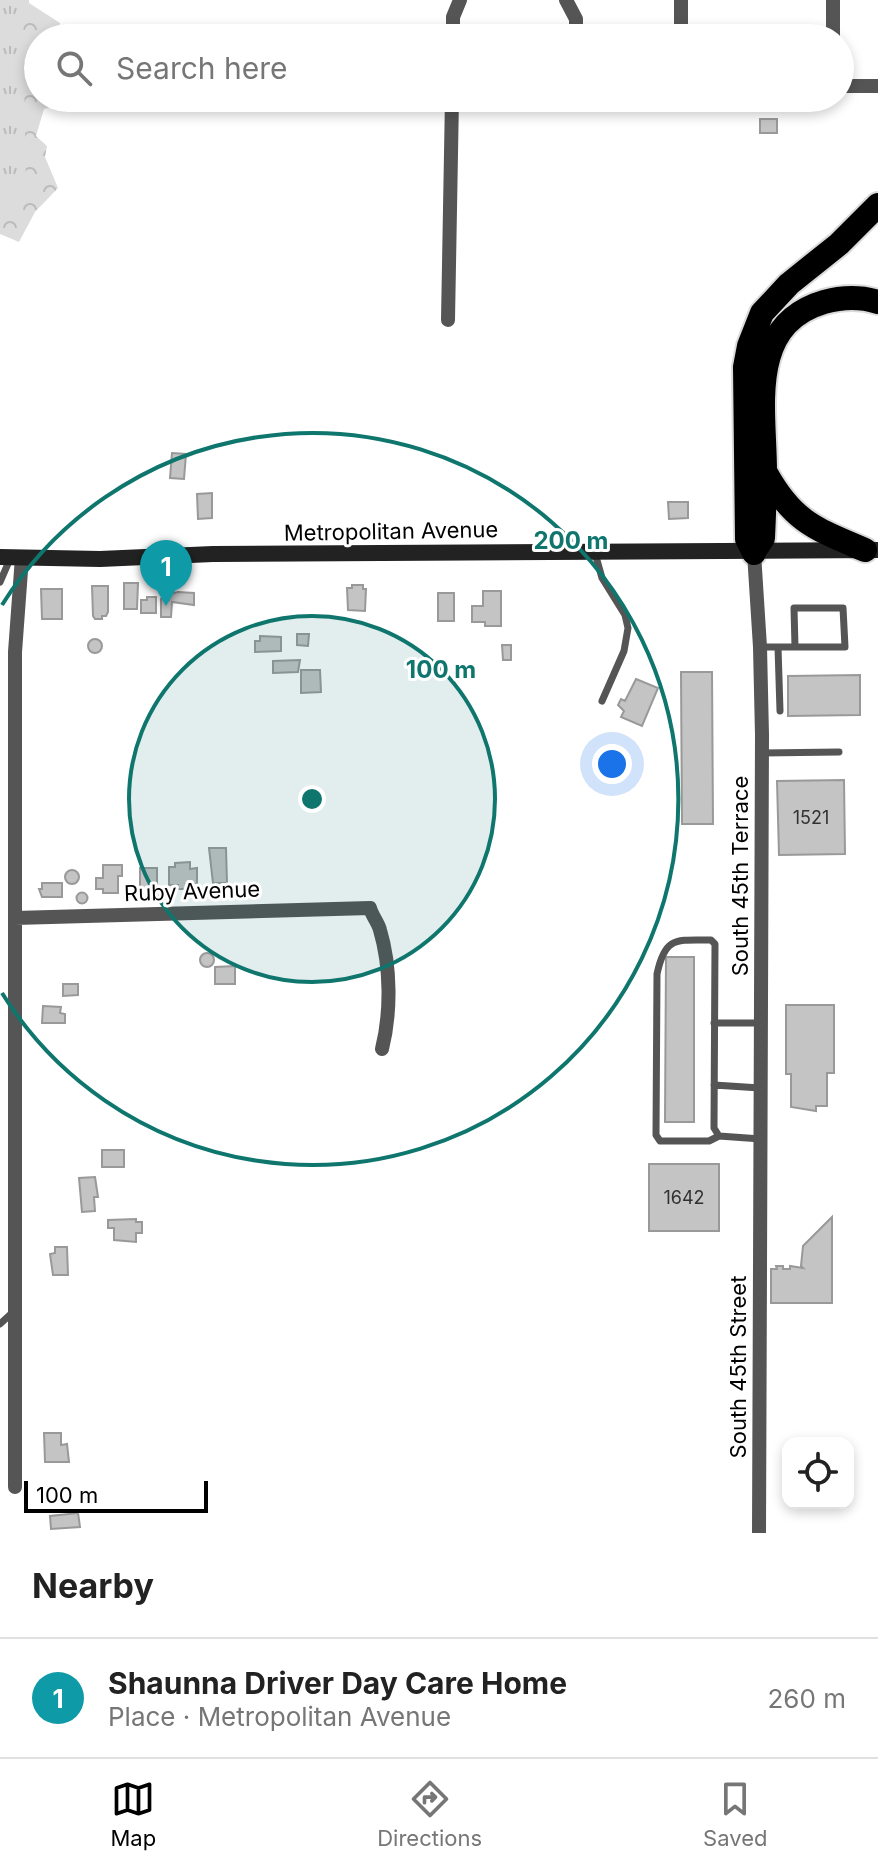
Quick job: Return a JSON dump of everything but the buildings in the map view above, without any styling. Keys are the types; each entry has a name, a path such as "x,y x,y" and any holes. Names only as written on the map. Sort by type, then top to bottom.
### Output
{"highway":[{"path":"754,553 747,539 745,367 749,346 762,313 789,284 839,244 878,205"},
{"path":"754,553 763,538 765,471 762,391 767,357 778,334 794,317 814,305 843,297 878,302"},
{"path":"765,471 778,495 794,513 815,528 871,550"}],"main road":[{"name":"Metropolitan Avenue","path":"11,557 100,559 242,554 871,550"}],"street":[{"path":"453,24 460,0"},
{"path":"566,0 576,24"},
{"path":"681,0 681,24"},
{"path":"833,0 833,24"},
{"path":"854,86 878,86"},
{"path":"448,320 452,112"},
{"name":"South 45th Terrace","path":"754,553 762,753 762,1200"},
{"path":"11,557 15,652 15,1487"},
{"name":"Ruby Avenue","path":"15,918 370,908 379,925 386,952 387,1027 382,1049"},
{"name":"South 45th Street","path":"759,1533 762,1200"}],"lane":[{"path":"595,553 602,578 625,615 628,628 624,651 602,701"},
{"path":"0,582 11,557"},
{"path":"760,647 778,647 795,647 845,647 843,608 794,608 795,647"},
{"path":"778,647 780,711"},
{"path":"762,753 839,752"},
{"path":"719,1136 714,1128 715,944 711,940 675,940 667,945 661,956 657,974 656,1135 660,1141 709,1141 719,1136 762,1139"},
{"path":"714,1023 762,1023"},
{"path":"714,1085 762,1088"},
{"path":"0,1324 13,1312"}],"green space":[{"path":"0,0 29,0 29,3 60,23 24,24 24,112 43,112 36,136 47,146 45,157 58,188 35,212 19,242 0,234"},
{"path":"0,0 23,0 26,195 0,195"}],"place":[{"name":"Shaunna Driver Day Care Home","path":"166,606"}]}
